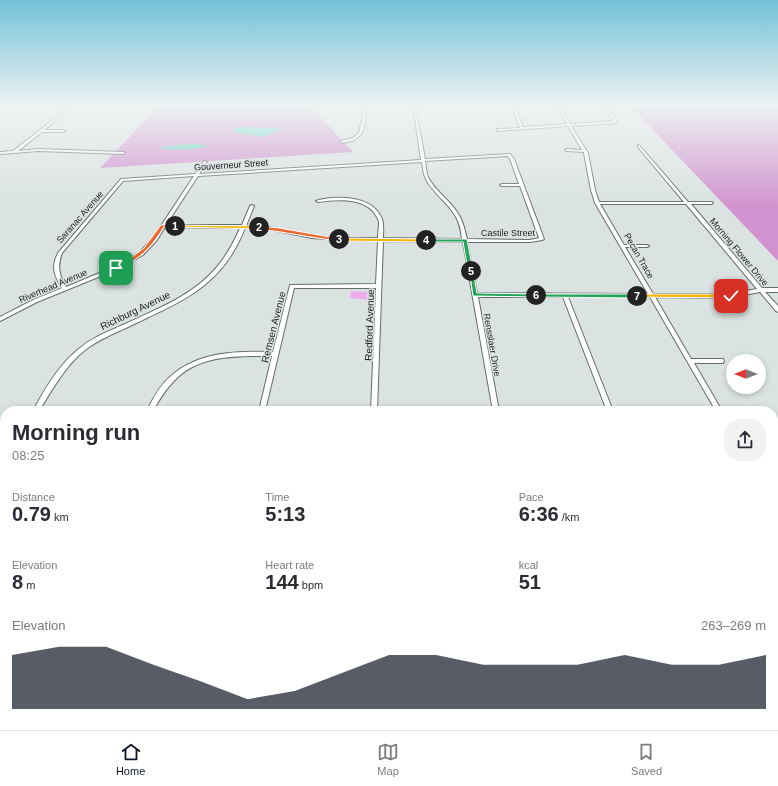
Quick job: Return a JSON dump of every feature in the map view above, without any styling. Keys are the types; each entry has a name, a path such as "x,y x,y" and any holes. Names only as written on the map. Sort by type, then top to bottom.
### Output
{"street":[{"path":"14,152 30,139"},
{"path":"342,142 354,139"},
{"name":"Rensslaer Drive","path":"420,139 427,179 456,211 462,224 495,406"},
{"name":"Pecan Trace","path":"578,139 585,151 597,203 716,406"},
{"name":"Morning Flower Drive","path":"639,146 778,310"},
{"path":"0,153 80,150 101,153 123,153"},
{"path":"567,150 585,151"},
{"name":"Gouverneur Street","path":"122,180 509,155 522,185"},
{"name":"Riverhead Avenue","path":"0,319 35,301 116,268 134,258 149,247 205,162"},
{"name":"Saranac Avenue","path":"65,289 57,277 55,270 56,262 60,253 122,180"},
{"path":"502,185 522,185"},
{"name":"Castile Street","path":"163,226 274,229 329,239 542,240 541,233 522,185"},
{"name":"Redford Avenue","path":"318,201 345,199 358,201 367,205 380,219 381,240 374,406"},
{"path":"597,203 711,203"},
{"name":"Richburg Avenue","path":"39,406 67,365 87,346 109,333 172,303 208,280 228,258 252,206"},
{"path":"622,246 647,246"},
{"name":"Remsen Avenue","path":"263,406 292,286 379,286"},
{"path":"475,295 731,296 761,290 778,290"},
{"path":"565,296 608,406"},
{"path":"153,406 164,386 179,372 199,361 224,355 276,354"},
{"path":"690,361 721,361"}],"shaded area":[{"path":"128,139 341,139 353,152 100,168"},
{"path":"662,139 778,139 778,261"},
{"path":"191,144 208,145 186,149 162,149 160,147"},
{"path":"351,291 369,292 371,293 371,300 350,298"}],"route":[{"path":"116,268 146,249 155,239 163,226 256,227 279,229 329,239 466,240 475,295 731,296"}]}
